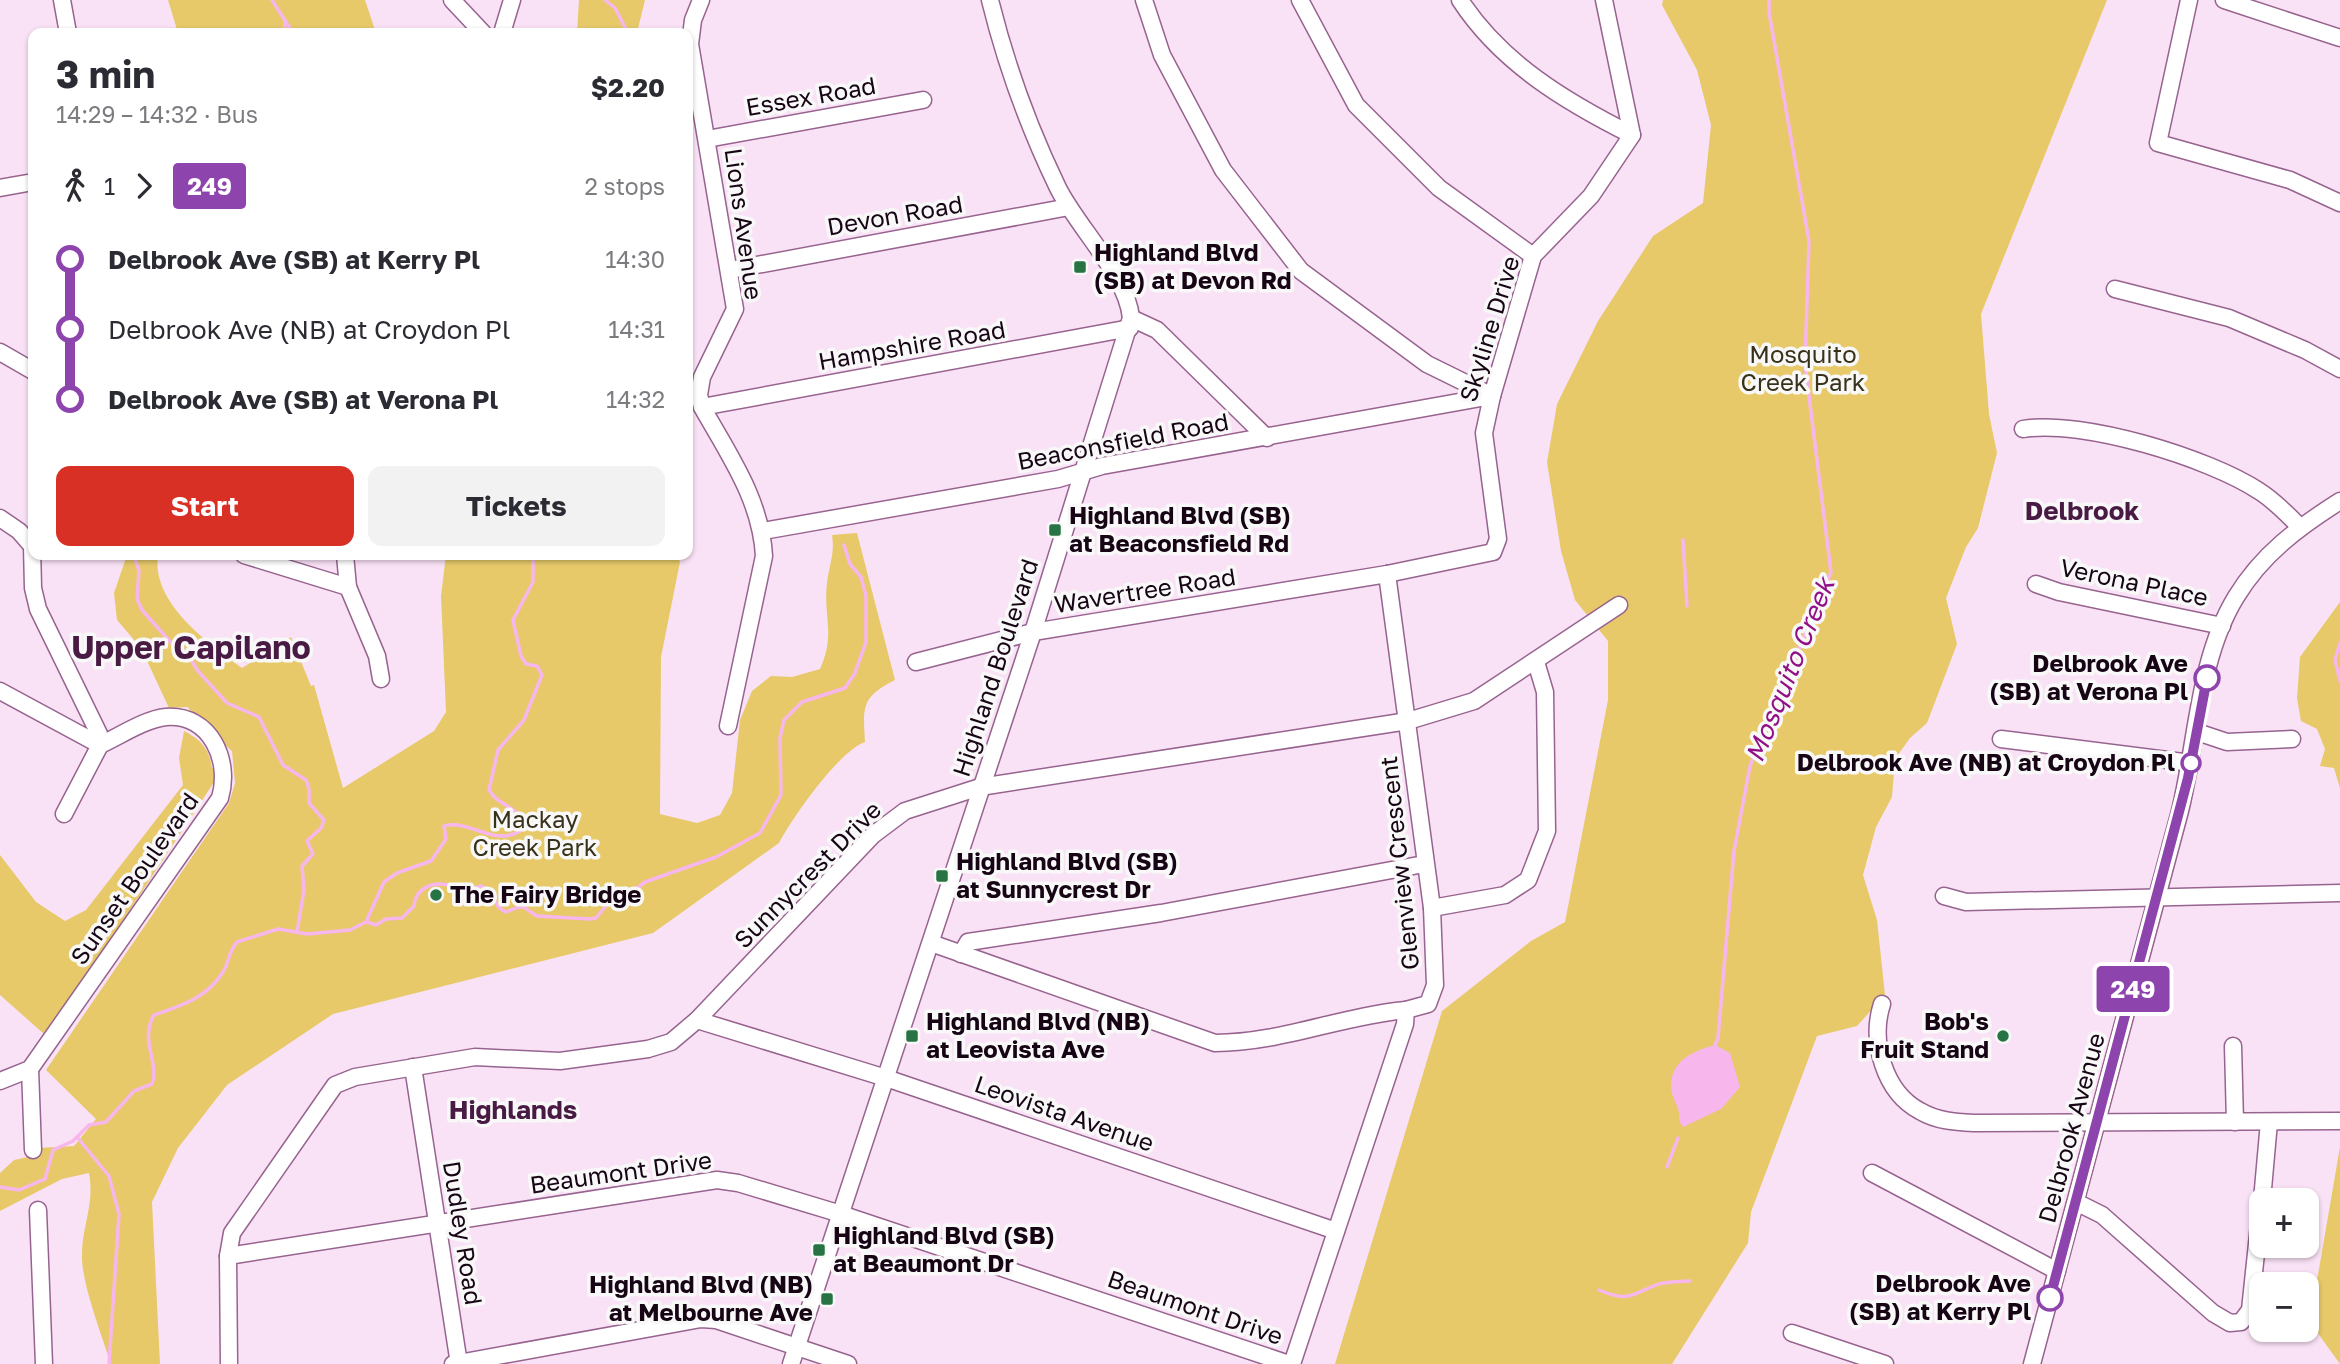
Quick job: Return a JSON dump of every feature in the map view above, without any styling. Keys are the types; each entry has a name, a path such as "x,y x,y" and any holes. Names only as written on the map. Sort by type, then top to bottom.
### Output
{"street":[{"path":"62,0 67,28"},
{"path":"452,0 478,28"},
{"path":"504,28 512,0"},
{"name":"Lions Avenue","path":"692,28 701,0"},
{"path":"990,0 1004,55 1041,150 1069,207 1122,288 1130,323 1157,330 1267,438"},
{"path":"1144,0 1162,55 1223,170 1301,271 1427,364 1492,396"},
{"path":"1300,0 1356,106 1438,188 1534,256"},
{"path":"1460,0 1495,46 1559,95 1632,135"},
{"path":"1604,0 1632,135"},
{"path":"2189,0 2158,143 2290,180 2340,203"},
{"path":"2224,0 2340,38"},
{"name":"Lions Avenue","path":"693,61 735,309 702,377 699,395 702,407"},
{"name":"Essex Road","path":"707,139 923,100"},
{"name":"Skyline Drive","path":"1498,539 1484,433 1492,396 1534,256 1591,196 1632,135"},
{"path":"0,188 28,183"},
{"name":"Devon Road","path":"730,270 1069,207"},
{"path":"2115,289 2229,318 2305,350 2340,369"},
{"name":"Hampshire Road","path":"702,407 1098,335 1130,323"},
{"name":"Highland Boulevard","path":"791,1364 1033,632 1130,323"},
{"path":"0,352 28,368"},
{"name":"Beaconsfield Road","path":"763,531 1058,479 1084,471 1492,396"},
{"path":"702,407 742,478 763,531 764,556 728,726"},
{"path":"2023,429 2042,426 2116,436 2182,456 2256,489 2300,527"},
{"name":"Delbrook Avenue","path":"2032,1364 2157,898 2191,763 2208,673 2222,626 2235,598 2254,571 2300,527 2340,501"},
{"path":"0,518 28,540"},
{"name":"Wavertree Road","path":"916,662 1033,632 1387,574 1493,552 1498,539"},
{"path":"33,560 33,588 38,609 93,717 100,744 64,814"},
{"path":"260,560 348,587"},
{"path":"345,560 348,587 377,656 381,678"},
{"name":"Glenview Crescent","path":"1387,574 1432,908 1435,985 1428,1004 1406,1010"},
{"name":"Verona Place","path":"2036,584 2059,592 2222,626"},
{"name":"Sunnycrest Drive","path":"229,1364 228,1256 232,1233 335,1086 355,1077 475,1057 559,1061 648,1049 671,1042 697,1020 873,835 905,811 981,787 1408,721 1475,701 1619,606"},
{"path":"1432,908 1505,895 1528,880 1547,831 1545,692 1536,662"},
{"path":"0,691 100,744"},
{"name":"Sunset Boulevard","path":"30,1069 220,798 224,785 225,768 214,741 187,719 158,718 100,744"},
{"path":"2197,732 2227,742 2292,739"},
{"path":"2001,739 2191,763"},
{"path":"961,954 968,942 1161,913 1424,864"},
{"path":"1944,896 1966,902 2340,893"},
{"path":"931,943 1215,1044 1248,1043 1371,1013 1406,1010 1405,1024 1291,1364"},
{"path":"1882,1004 1878,1044 1884,1067 1901,1096 1917,1110 1933,1117 1963,1122 2340,1121"},
{"name":"Leovista Avenue","path":"697,1020 886,1077 1336,1231"},
{"path":"2233,1046 2235,1122"},
{"name":"Dudley Road","path":"413,1067 459,1364"},
{"path":"0,1081 30,1069 33,1150"},
{"path":"2263,1188 2269,1122"},
{"path":"1872,1173 2057,1271"},
{"name":"Beaumont Drive","path":"228,1256 717,1180 738,1182 1291,1364"},
{"path":"2076,1202 2102,1215 2213,1313 2230,1323 2241,1322 2250,1310 2256,1258"},
{"path":"38,1210 44,1364"},
{"path":"453,1364 701,1319 716,1320 848,1364"},
{"path":"1792,1334 1885,1364"}],"green space":[{"path":"168,0 365,0 374,28 176,28"},
{"path":"579,0 645,0 638,28 577,28"},
{"name":"Mosquito Creek Park","path":"1663,0 2107,0 1981,314 1989,414 1997,453 1978,528 1966,547 1946,598 1957,644 1927,723 1910,738 1895,759 1892,797 1876,827 1863,875 1877,920 1885,995 1857,1026 1817,1036 1751,1212 1748,1243 1672,1364 1335,1364 1442,1011 1531,941 1565,922 1608,700 1608,641 1575,600 1561,551 1547,462 1557,404 1598,321 1653,236 1703,203 1711,125 1697,70 1662,5"},
{"name":"Mackay Creek Park","path":"857,533 895,680 876,692 866,704 865,742 854,748 830,771 805,802 779,843 653,933 333,1014 227,1085 178,1148 152,1202 160,1364 111,1364 93,1312 83,1270 82,1247 90,1196 89,1173 62,1179 0,1211 0,1173 14,1160 37,1155 38,1148 74,1146 96,1119 46,1070 229,803 235,783 232,751 194,718 188,707 169,708 141,648 117,620 114,593 125,560 158,560 158,573 163,589 173,605 199,634 242,668 291,637 311,686 314,685 343,788 434,731 446,712 441,596 445,560 679,560 661,657 660,814 697,823 720,815 732,793 740,720 752,691 771,676 792,677 820,669 828,635 826,595 832,535"},
{"path":"2340,602 2340,788 2334,768 2320,766 2325,749 2317,729 2301,721 2297,698 2300,657"},
{"path":"184,731 203,745 212,768 222,770 93,966 44,1034 0,995 0,855 36,902 65,921 86,910 183,785 179,758"},
{"path":"2340,1147 2340,1364 2319,1335 2318,1272"}],"shaded area":[{"path":"1715,1045 1730,1053 1740,1087 1721,1109 1683,1127 1672,1094 1673,1074 1684,1059"}],"waterway":[{"path":"272,0 290,28"},
{"path":"605,0 615,8 625,28"},
{"name":"Mosquito Creek","path":"1714,1048 1718,1038 1734,851 1750,766 1831,572 1805,364 1809,241 1769,0"},
{"path":"284,28 285,22"},
{"path":"1683,540 1687,606"},
{"path":"367,922 376,925 386,919 402,918 414,906 417,895 430,885 436,884 465,891 481,886 489,891 498,907 506,912 522,907 537,916 596,918 611,900 623,899 645,882 716,857 760,833 781,795 780,738 784,720 802,702 845,688 855,673 866,642 866,596 861,577 850,564 844,545"},
{"path":"136,560 139,571 137,599 142,610 173,645 187,653 198,671 227,703 259,717 283,765 306,780 309,803 324,820 321,828 307,841 313,854 302,866 304,890 297,932"},
{"path":"0,1187 19,1190 45,1179 53,1150 73,1141 89,1125 106,1122 134,1091 152,1084 154,1068 148,1034 154,1015 201,995 217,981 237,942 278,929 307,934 350,930 366,922 384,882 397,873 431,861 446,839 444,826 463,826 501,836 520,831 523,821 520,816 489,790 498,750 524,720 542,675 537,666 526,664 521,656 513,620 533,582 533,560"},
{"path":"2340,643 2335,660 2340,681"},
{"path":"77,1137 109,1176 119,1214 109,1364"},
{"name":"Mosquito Creek","path":"1667,1167 1678,1138"},
{"path":"1599,1290 1623,1297 1668,1282 1690,1281"}],"bus line":[{"name":"249","path":"2050,1298 2188,778 2207,678"}],"place":[{"name":"Highland Blvd (SB) at Devon Rd","path":"1080,267"},
{"name":"Highland Blvd (SB) at Beaconsfield Rd","path":"1055,530"},
{"name":"Delbrook Ave (SB) at Verona Pl","path":"2207,678"},
{"name":"Delbrook Ave (NB) at Croydon Pl","path":"2191,763"},
{"name":"Highland Blvd (SB) at Sunnycrest Dr","path":"942,876"},
{"name":"The Fairy Bridge","path":"436,895"},
{"name":"Highland Blvd (NB) at Leovista Ave","path":"912,1036"},
{"name":"Bob's Fruit Stand","path":"2003,1036"},
{"name":"Highland Blvd (SB) at Beaumont Dr","path":"819,1250"},
{"name":"Delbrook Ave (SB) at Kerry Pl","path":"2050,1298"},
{"name":"Highland Blvd (NB) at Melbourne Ave","path":"827,1299"}],"district":[{"name":"Delbrook","path":"2082,511"},
{"name":"Upper Capilano","path":"191,648"},
{"name":"Highlands","path":"513,1110"}]}
